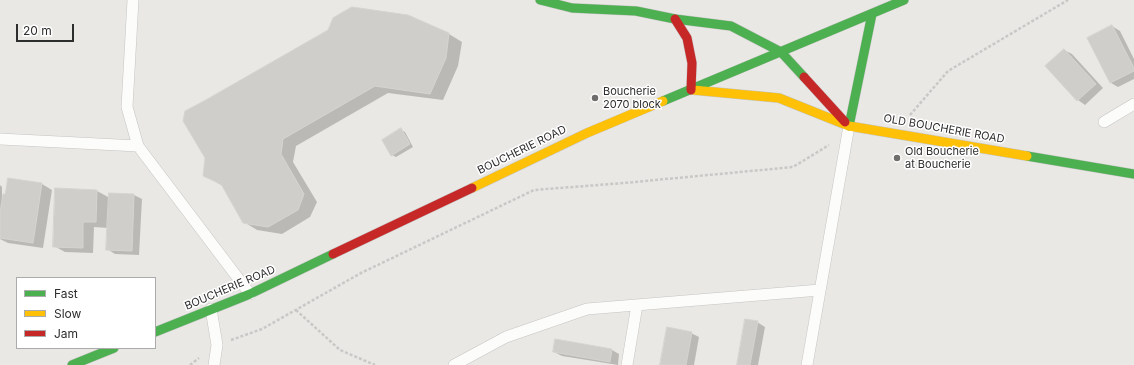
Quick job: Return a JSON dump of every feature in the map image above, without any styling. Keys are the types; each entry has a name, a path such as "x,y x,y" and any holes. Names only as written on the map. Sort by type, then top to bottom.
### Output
{"main road":[{"path":"540,0 572,8 636,11 675,19 731,26 781,52 849,126"},
{"name":"BOUCHERIE ROAD","path":"156,332 250,294 587,133 904,0"},
{"path":"849,126 872,14"},
{"path":"675,19 687,38 692,63 691,90"},
{"name":"OLD BOUCHERIE ROAD","path":"691,90 779,98 849,126 1134,174"},
{"path":"72,365 112,349"}],"lane":[{"path":"133,0 127,107 138,146 250,294"},
{"path":"636,11 641,0"},
{"path":"1104,122 1134,104"},
{"path":"807,365 849,126"},
{"path":"0,139 138,146"},
{"path":"454,365 506,337 587,309 820,290"},
{"path":"627,365 637,305"},
{"path":"211,309 217,345 214,365"}],"path":[{"path":"910,115 948,71 1068,0"},
{"path":"190,365 217,345 262,329 361,273 534,190 793,167 829,145"},
{"path":"296,310 340,350 375,365"}],"building":[{"path":"352,7 408,15 449,33 446,58 430,94 375,86 283,139 281,154 304,194 298,210 268,227 243,223 221,184 203,176 205,158 183,121 185,111 328,30 333,18"},
{"path":"1112,25 1134,68 1134,71 1110,83 1087,38"},
{"path":"1064,49 1096,84 1077,101 1045,66"},
{"path":"401,128 410,144 391,156 382,140"},
{"path":"8,178 42,183 33,243 0,238 0,213 3,194 5,194"},
{"path":"55,188 97,190 96,222 83,222 83,248 53,247"},
{"path":"109,193 134,194 132,251 106,250"},
{"path":"745,319 758,321 750,365 737,365"},
{"path":"667,327 692,332 686,365 660,365"},
{"path":"555,339 612,349 610,362 553,352"}],"traffic: fast":[{"path":"540,0 572,8 636,11 675,19 731,26 781,52 804,77"},
{"path":"663,101 904,0"},
{"path":"849,126 872,14"},
{"path":"1027,156 1134,174"},
{"path":"156,332 250,294 333,254"},
{"path":"72,365 112,349"}],"traffic: slow":[{"path":"693,90 779,98 849,126 1027,156"},
{"path":"472,188 587,133 663,101"}],"traffic: jam":[{"path":"675,19 687,38 692,63 691,90"},
{"path":"804,77 845,122"},
{"path":"333,254 472,188"}],"place":[{"name":"Boucherie 2070 block","path":"595,98"},
{"name":"Old Boucherie at Boucherie","path":"897,158"}]}
